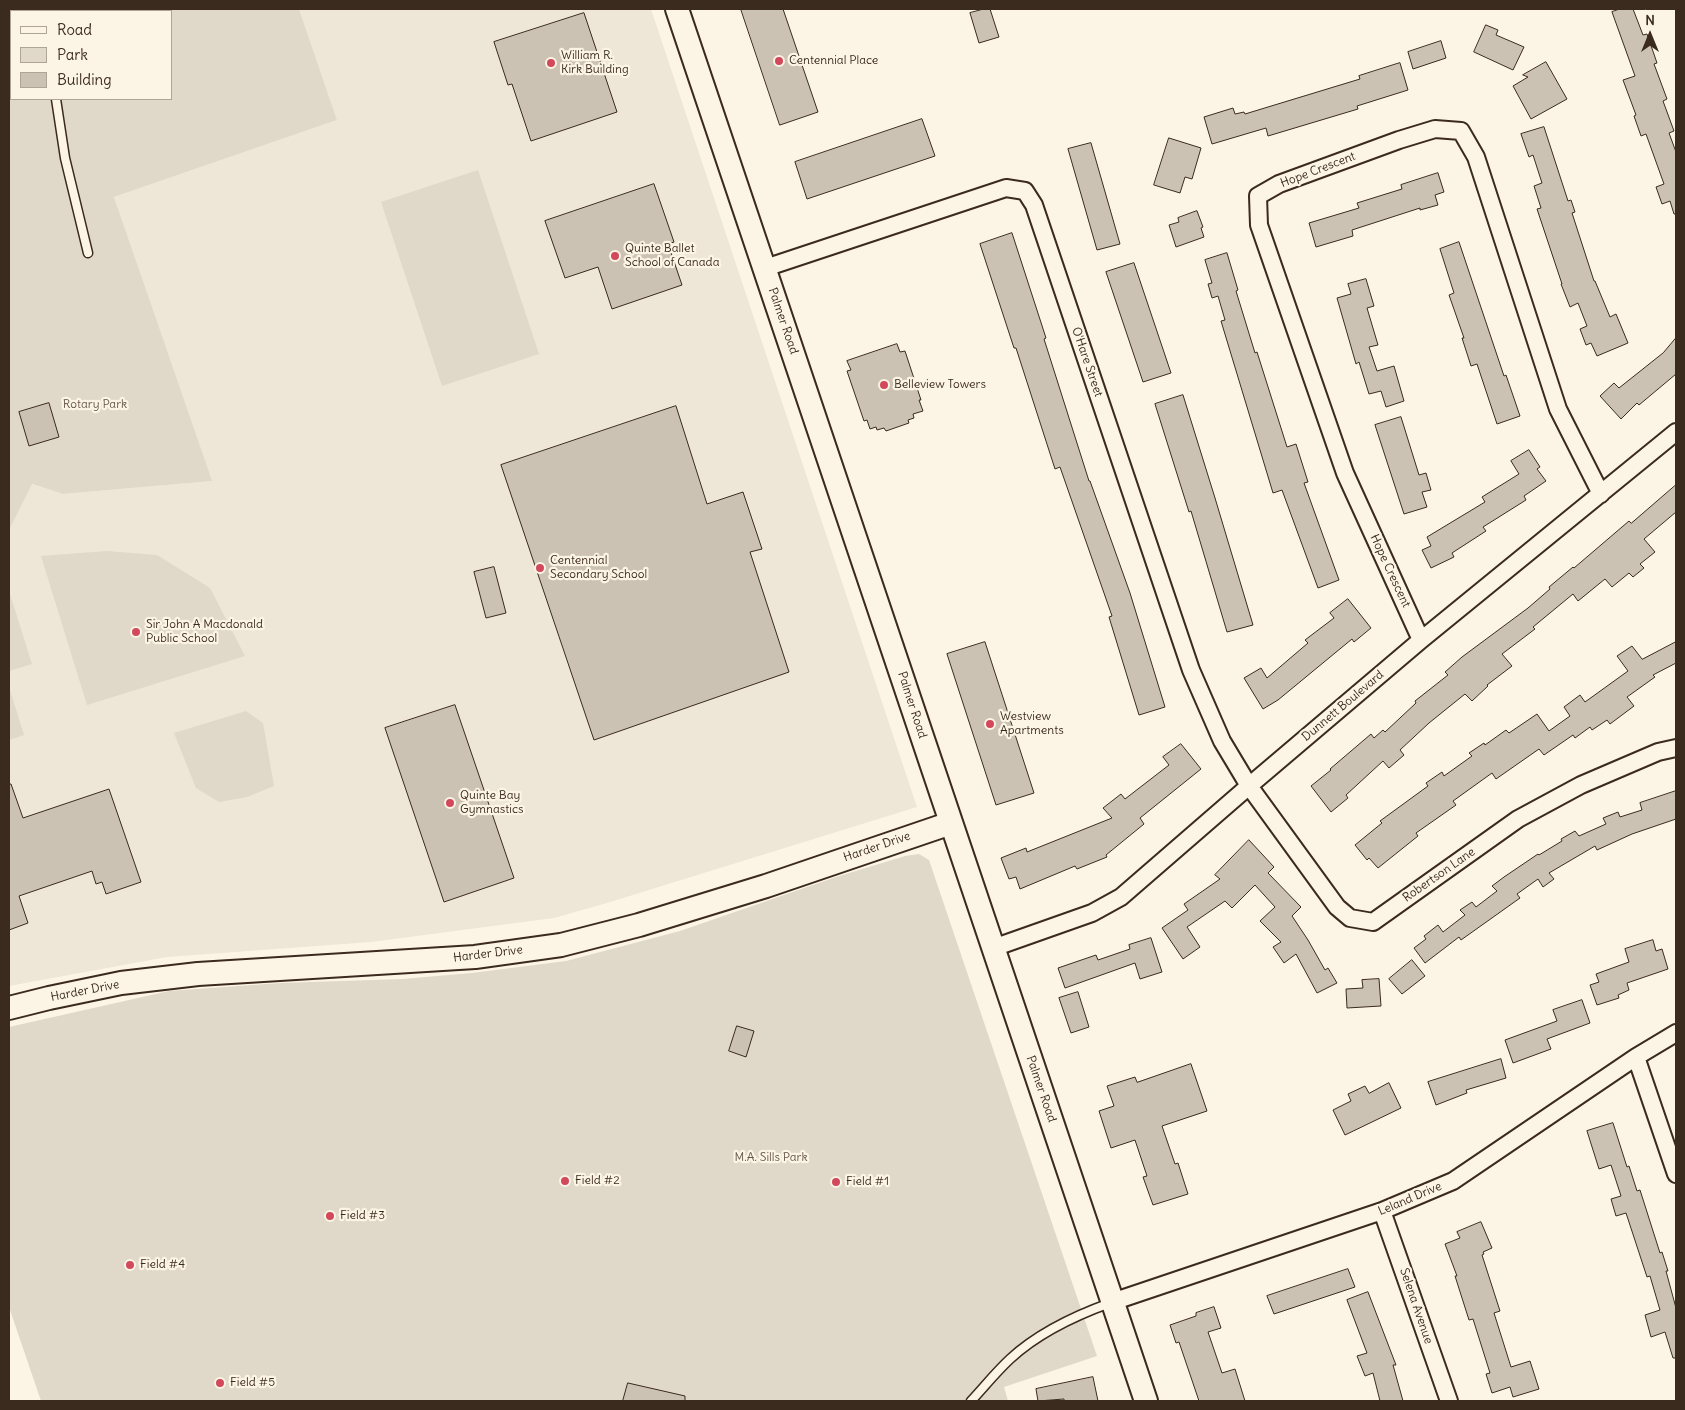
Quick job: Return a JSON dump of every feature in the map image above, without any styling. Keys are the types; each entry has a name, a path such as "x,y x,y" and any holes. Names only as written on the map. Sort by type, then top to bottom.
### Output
{"street":[{"name":"Palmer Road","path":"677,9 1146,1401"},
{"name":"Hope Crescent","path":"1421,640 1345,473 1259,225 1258,196 1279,184 1400,140 1435,130 1461,131 1476,157 1558,409 1601,494"},
{"name":"O'Hare Street","path":"765,268 1006,188 1025,191 1034,206 1191,670 1222,741 1249,786"},
{"name":"Dunnett Boulevard","path":"993,948 1092,913 1121,897 1421,640 1676,432"},
{"name":"Robertson Lane","path":"1249,786 1337,906 1350,918 1373,922 1518,819 1581,785 1658,752 1676,748"},
{"name":"Harder Drive","path":"9,1008 121,983 198,974 475,957 561,945 640,925 757,889 951,823"},
{"name":"Leland Drive","path":"1112,1302 1382,1211 1453,1181 1636,1057 1676,1033"},
{"path":"1636,1057 1676,1174"},
{"name":"Selena Avenue","path":"1382,1211 1449,1401"}],"lane":[{"path":"56,100 65,158 88,253"},
{"path":"971,1401 1010,1359 1038,1337 1065,1322 1112,1302"}],"shaded area":[{"path":"299,9 651,9 917,807 554,918 371,942 167,957 9,986 9,530 31,484 63,494 211,481 114,197 337,120"}],"green space":[{"name":"Rotary Park","path":"9,9 299,9 337,120 114,197 212,481 63,494 32,484 9,530"},
{"path":"478,170 539,354 442,386 381,202"},
{"path":"107,551 157,555 210,588 245,656 87,705 41,556"},
{"path":"9,591 32,664 9,671"},
{"path":"9,687 24,735 9,740"},
{"path":"246,711 263,723 274,786 247,797 219,802 196,788 174,733"},
{"name":"M.A. Sills Park","path":"919,854 929,860 1097,1356 1004,1387 1008,1401 41,1401 9,1307 9,1027 169,991 281,983 402,979 472,973 566,961 680,931 836,877 905,856"}],"building":[{"name":"Centennial Place","path":"741,9 783,9 818,112 780,125"},
{"path":"990,9 999,37 979,43 970,13"},
{"path":"1620,9 1633,9 1643,35 1647,34 1657,63 1654,64 1667,99 1663,101 1674,131 1669,133 1676,152 1676,214 1674,214 1670,201 1662,204 1656,187 1664,184 1646,134 1641,136 1634,116 1636,115 1623,80 1635,76 1612,12"},
{"name":"William R. Kirk Building","path":"584,13 617,112 531,141 512,84 508,85 494,42"},
{"path":"1486,25 1498,30 1496,35 1524,47 1513,70 1474,52"},
{"path":"1441,41 1446,58 1413,69 1408,52"},
{"path":"1546,62 1567,99 1531,119 1513,86 1528,77 1523,75"},
{"path":"1400,63 1408,90 1357,106 1358,109 1268,136 1266,128 1212,144 1204,117 1233,108 1235,114 1244,112 1245,114 1360,79 1359,76"},
{"path":"922,119 935,156 807,199 795,162"},
{"path":"1544,127 1568,201 1571,200 1575,212 1572,213 1594,281 1610,317 1616,314 1628,343 1597,356 1591,343 1586,345 1580,329 1587,326 1578,303 1570,307 1537,209 1541,208 1534,186 1542,183 1533,155 1529,157 1521,134"},
{"path":"1169,138 1201,148 1192,179 1185,177 1180,193 1154,185"},
{"path":"1091,143 1120,244 1097,250 1068,149"},
{"path":"1438,173 1444,192 1435,195 1438,205 1420,210 1420,208 1352,230 1353,236 1316,247 1309,223 1359,208 1357,203 1402,189 1401,185"},
{"name":"Quinte Ballet School of Canada","path":"654,184 674,242 668,244 682,285 612,309 598,267 565,278 545,221"},
{"path":"1197,211 1203,227 1201,228 1204,237 1176,247 1169,225 1179,222 1178,218"},
{"path":"1012,233 1089,481 1130,593 1165,707 1139,715 1109,617 1112,616 1060,467 1055,469 980,244"},
{"path":"1459,242 1504,376 1506,375 1520,416 1497,424 1477,364 1471,366 1462,338 1464,338 1449,295 1454,293 1440,249"},
{"path":"1227,253 1238,290 1236,291 1255,353 1257,352 1287,447 1296,444 1308,482 1304,483 1339,580 1318,588 1282,490 1273,493 1221,321 1225,320 1218,296 1212,298 1208,284 1212,283 1205,260"},
{"path":"1134,263 1171,373 1143,382 1106,272"},
{"path":"1366,279 1374,306 1367,308 1378,345 1369,347 1377,371 1394,366 1404,401 1386,407 1381,391 1369,394 1359,362 1356,364 1337,298 1351,294 1348,284"},
{"path":"1676,338 1676,374 1639,405 1637,403 1621,419 1600,396 1614,383 1619,388 1663,353"},
{"name":"Belleview Towers","path":"897,344 900,352 905,351 923,411 913,414 914,418 908,420 909,423 886,431 884,428 877,430 876,427 870,429 867,420 864,421 847,371 851,370 847,361"},
{"path":"1183,395 1253,625 1227,632 1191,511 1189,512 1155,404"},
{"path":"49,403 59,437 29,446 19,412"},
{"path":"676,406 707,504 743,492 762,549 750,552 789,672 594,740 501,465"},
{"path":"1401,417 1419,475 1426,473 1431,490 1422,492 1427,507 1404,514 1375,425"},
{"path":"1529,450 1540,467 1537,469 1546,481 1524,496 1526,500 1483,527 1486,531 1452,553 1454,557 1431,568 1422,550 1431,546 1427,537 1485,502 1482,497 1519,474 1511,461"},
{"path":"1676,485 1676,512 1644,539 1655,552 1640,564 1644,568 1633,577 1629,573 1612,587 1605,579 1578,601 1573,594 1533,627 1535,629 1502,654 1512,666 1487,685 1472,701 1465,694 1429,723 1400,750 1404,755 1389,768 1383,761 1346,795 1348,798 1331,812 1311,786 1371,734 1374,738 1383,730 1385,732 1416,703 1415,701 1448,675 1445,672 1462,657 1528,608 1573,567 1629,521 1631,523"},
{"path":"494,567 506,613 486,618 474,572"},
{"path":"1348,599 1371,628 1354,642 1352,639 1278,700 1263,709 1244,678 1261,668 1267,678 1308,643 1305,640 1334,618 1330,613"},
{"name":"Westview Apartments","path":"985,642 1034,793 996,805 947,654"},
{"path":"1676,642 1676,663 1653,675 1655,677 1627,697 1634,706 1610,724 1607,720 1592,730 1590,727 1575,738 1573,735 1544,755 1539,749 1496,779 1492,773 1453,801 1456,805 1416,833 1418,836 1378,868 1369,858 1367,860 1355,845 1382,823 1380,821 1428,786 1426,783 1442,772 1444,776 1472,756 1469,753 1484,743 1485,745 1506,730 1509,733 1537,714 1549,731 1570,716 1564,707 1580,695 1585,702 1628,671 1617,656 1632,646 1642,659"},
{"name":"Quinte Bay Gymnastics","path":"455,705 514,878 444,902 385,728"},
{"path":"1181,744 1201,769 1140,818 1144,824 1106,855 1107,857 1077,869 1075,866 1020,889 1016,877 1009,879 1001,858 1026,848 1027,852 1112,818 1103,808 1121,794 1125,799 1169,765 1163,757"},
{"path":"9,784 11,784 23,818 109,789 141,882 106,894 102,882 96,884 92,871 19,896 28,923 9,930"},
{"path":"1676,791 1676,819 1632,834 1597,850 1595,846 1549,873 1554,879 1543,887 1538,879 1517,894 1520,898 1461,940 1459,937 1425,963 1414,948 1426,939 1424,936 1438,925 1443,932 1465,915 1460,910 1472,902 1476,907 1497,891 1492,886 1538,854 1562,841 1561,839 1575,831 1579,836 1606,824 1603,818 1618,812 1620,817 1642,810 1640,803"},
{"path":"1249,840 1274,867 1268,873 1301,907 1292,916 1325,970 1328,968 1337,983 1317,993 1296,954 1284,963 1273,947 1281,942 1260,921 1275,907 1255,885 1232,908 1225,901 1187,927 1200,947 1183,959 1162,928 1188,910 1184,904 1220,879 1215,875"},
{"path":"1151,938 1162,972 1140,979 1135,963 1065,988 1058,968 1096,955 1098,960 1130,949 1129,945"},
{"path":"1653,940 1656,951 1662,949 1668,969 1627,983 1629,990 1618,995 1619,998 1597,1005 1590,985 1599,982 1596,974 1629,962 1625,949"},
{"path":"1412,960 1425,976 1402,994 1389,979"},
{"path":"1379,979 1381,1006 1347,1008 1346,989 1363,988 1362,980"},
{"path":"1078,992 1089,1027 1071,1033 1059,998"},
{"path":"1582,1000 1590,1023 1547,1039 1551,1049 1513,1063 1505,1040 1557,1021 1553,1010"},
{"path":"737,1026 754,1031 746,1057 729,1051"},
{"path":"1501,1059 1506,1078 1466,1090 1467,1093 1436,1105 1428,1082"},
{"path":"1191,1064 1207,1111 1162,1126 1175,1164 1178,1163 1188,1194 1153,1205 1143,1177 1147,1176 1135,1140 1111,1148 1099,1111 1114,1106 1107,1086 1135,1077 1137,1082"},
{"path":"1389,1083 1401,1108 1345,1135 1333,1110 1351,1101 1348,1094 1365,1086 1369,1093"},
{"path":"1613,1123 1627,1167 1629,1166 1637,1191 1640,1190 1660,1253 1662,1252 1668,1271 1666,1271 1676,1308 1676,1358 1673,1358 1665,1332 1651,1337 1645,1315 1660,1310 1650,1276 1647,1277 1626,1213 1616,1216 1611,1199 1621,1196 1611,1165 1599,1169 1587,1131"},
{"path":"1481,1222 1492,1248 1483,1252 1484,1254 1482,1255 1500,1311 1494,1313 1511,1367 1530,1361 1539,1389 1513,1397 1510,1387 1492,1393 1486,1374 1490,1373 1473,1319 1469,1320 1455,1276 1457,1276 1445,1244 1460,1238 1457,1232"},
{"path":"1348,1269 1355,1287 1274,1314 1267,1296"},
{"path":"1368,1292 1396,1365 1393,1365 1403,1401 1380,1401 1373,1373 1365,1376 1357,1356 1367,1353 1347,1300"},
{"path":"1214,1307 1221,1328 1208,1332 1222,1373 1235,1369 1245,1401 1199,1401 1179,1342 1176,1343 1170,1325 1196,1316 1196,1313"},
{"path":"1093,1377 1098,1401 1064,1401 1064,1399 1038,1401 1036,1389"},
{"path":"628,1383 685,1396 685,1401 623,1401"}],"place":[{"name":"Centennial Place","path":"779,61"},
{"name":"William R. Kirk Building","path":"551,63"},
{"name":"Quinte Ballet School of Canada","path":"615,256"},
{"name":"Belleview Towers","path":"884,385"},
{"name":"Centennial Secondary School","path":"540,568"},
{"name":"Sir John A Macdonald Public School","path":"136,632"},
{"name":"Westview Apartments","path":"990,724"},
{"name":"Quinte Bay Gymnastics","path":"450,803"},
{"name":"Field #2","path":"565,1181"},
{"name":"Field #1","path":"836,1182"},
{"name":"Field #3","path":"330,1216"},
{"name":"Field #4","path":"130,1265"},
{"name":"Field #5","path":"220,1383"}]}
